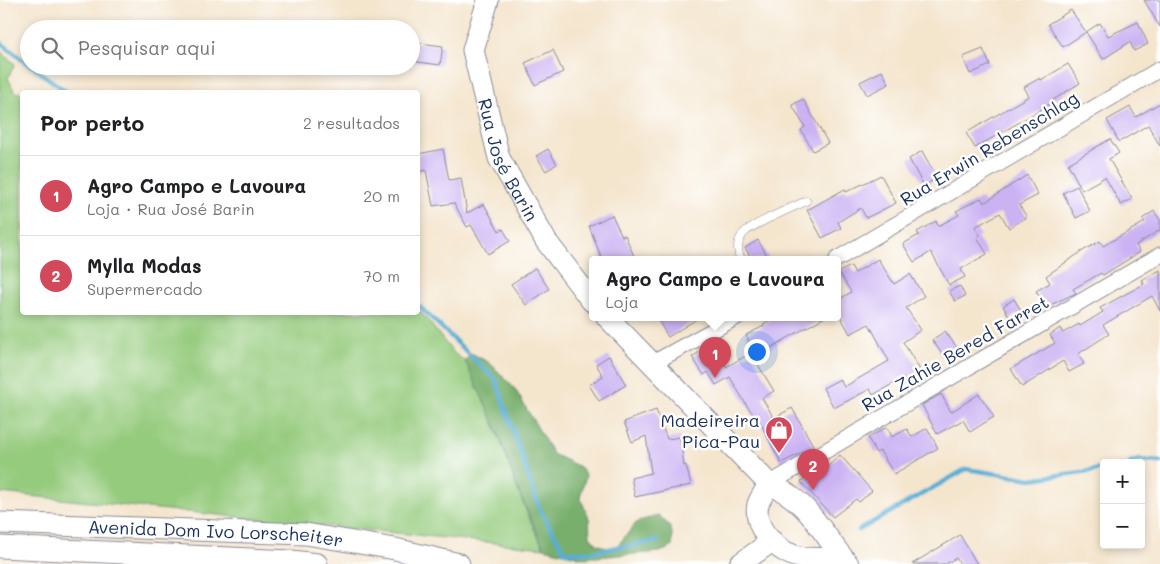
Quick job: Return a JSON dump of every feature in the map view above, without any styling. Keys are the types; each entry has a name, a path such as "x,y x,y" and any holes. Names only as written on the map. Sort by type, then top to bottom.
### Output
{"main road":[{"name":"Rua José Barin","path":"488,0 473,50 499,158 546,241 589,297"},
{"path":"611,321 650,364 769,484 787,491 808,511 846,561"},
{"path":"769,484 758,505 763,530 772,542 778,548 805,558 846,561"},
{"name":"Avenida Dom Ivo Lorscheiter","path":"0,522 306,534 368,543 459,564"},
{"path":"740,564 772,542"},
{"name":"Avenida Dom Ivo Lorscheiter","path":"0,547 291,561 317,564"}],"street":[{"name":"Rua Erwin Rebenschlag","path":"841,257 1160,69"},
{"name":"Rua Zahie Bered Farret","path":"769,484 1160,255"},
{"path":"650,364 730,321"}],"lane":[{"path":"740,256 737,251 738,243 746,232 806,201"}],"green space":[{"path":"0,51 15,64 8,78 15,92 20,93 20,315 420,315 420,312 452,351 465,361 478,385 523,502 544,548 0,493"},
{"path":"471,353 490,363 515,389 553,454 580,467 586,476 580,497 589,518 590,536 597,544 608,548 618,545 637,522 658,515 671,529 672,547 660,552 584,558 544,548 520,495 495,425 465,361"}],"building":[{"path":"1144,0 1160,0 1160,27"},
{"path":"1071,10 1086,32 1063,47 1048,24"},
{"path":"1138,22 1148,44 1134,51 1130,42 1103,59 1086,32 1100,23 1108,36"},
{"path":"420,43 443,46 440,65 420,62"},
{"path":"983,49 990,65 970,74 963,57"},
{"path":"553,50 563,72 535,85 525,63"},
{"path":"1068,64 1080,83 1053,100 1054,102 975,148 966,133 1029,96 1024,87 1040,78 1041,80"},
{"path":"882,71 889,84 867,95 860,82"},
{"path":"803,99 828,143 813,151 801,130 805,127 792,105"},
{"path":"1160,103 1160,146 1148,125 1119,142 1107,120 1130,107 1136,117"},
{"path":"1110,139 1119,153 1109,159 1132,199 1121,205 1105,177 1082,190 1068,164"},
{"path":"443,149 449,180 461,178 467,213 484,204 499,231 503,229 510,241 488,254 471,225 467,227 454,203 433,206 426,170 420,172 420,154"},
{"path":"548,149 557,164 546,171 536,156"},
{"path":"922,151 937,178 924,186 909,159"},
{"path":"881,175 896,203 866,218 861,208 838,222 841,228 822,238 807,210 845,189 846,192"},
{"path":"1027,175 1038,195 1019,205 1027,217 1009,228 1000,213 975,227 980,235 977,237 987,254 961,269 965,277 949,285 931,252 914,262 903,244 919,235 917,232 936,221 938,226 959,215 956,211 981,198 984,203"},
{"path":"1077,186 1090,211 1076,218 1063,193"},
{"path":"1154,211 1160,220 1160,230 1136,245 1140,252 1103,275 1101,273 1073,289 1076,293 1046,307 1036,291 1050,283 1046,276 1100,241 1103,246 1145,222 1142,219"},
{"path":"612,215 622,236 625,235 634,256 601,256 589,226"},
{"path":"758,240 767,256 750,256 745,248"},
{"path":"878,259 894,284 910,274 924,296 906,308 921,330 903,342 923,375 907,385 903,378 873,395 870,389 834,408 823,388 840,379 844,387 889,361 869,324 850,334 841,318 841,298 851,292 841,275 841,271 851,266 855,273"},
{"path":"535,268 549,289 526,305 511,284"},
{"path":"1160,270 1160,311 1152,296 1103,325 1109,334 1078,354 1084,364 1069,372 1063,361 1022,387 1011,369 1055,343 1050,335 1060,328 1063,333 1079,324 1080,326 1103,312 1100,308 1144,284 1142,280"},
{"path":"960,286 965,296 955,301 949,291"},
{"path":"1014,299 1022,312 1010,318 1003,306"},
{"path":"658,321 694,321 668,337"},
{"path":"769,321 818,321 770,348 772,351 757,358 746,335 764,326 763,324"},
{"path":"945,331 958,349 945,358 932,340"},
{"path":"707,347 720,367 725,364 726,367 751,353 774,391 762,398 774,418 792,408 814,447 781,463 759,420 747,406 730,377 716,385 708,372 704,375 692,357"},
{"path":"609,356 626,385 599,401 589,385 603,376 596,364"},
{"path":"941,394 951,412 979,394 994,417 970,432 963,420 937,434 922,405"},
{"path":"656,410 667,439 680,437 684,466 686,465 691,485 635,497 631,478 651,473 646,436 632,442 624,422"},
{"path":"887,427 892,437 907,429 912,437 927,428 938,448 894,474 880,451 876,453 868,438"},
{"path":"840,455 872,491 859,502 856,499 833,517 801,482 821,465 825,469"},
{"path":"960,535 977,564 960,564 956,558 946,564 912,564"}],"waterway":[{"path":"0,42 20,58"},
{"path":"43,75 64,90"},
{"path":"420,307 496,380 540,510 565,552 591,552 658,541"},
{"path":"1145,460 1160,462"},
{"path":"859,530 966,469 1031,479 1100,470"}],"place":[{"name":"Agro Campo e Lavoura","path":"715,378"},
{"name":"Madeireira Pica-Pau","path":"779,454"},
{"name":"Mylla Modas","path":"813,490"}]}
